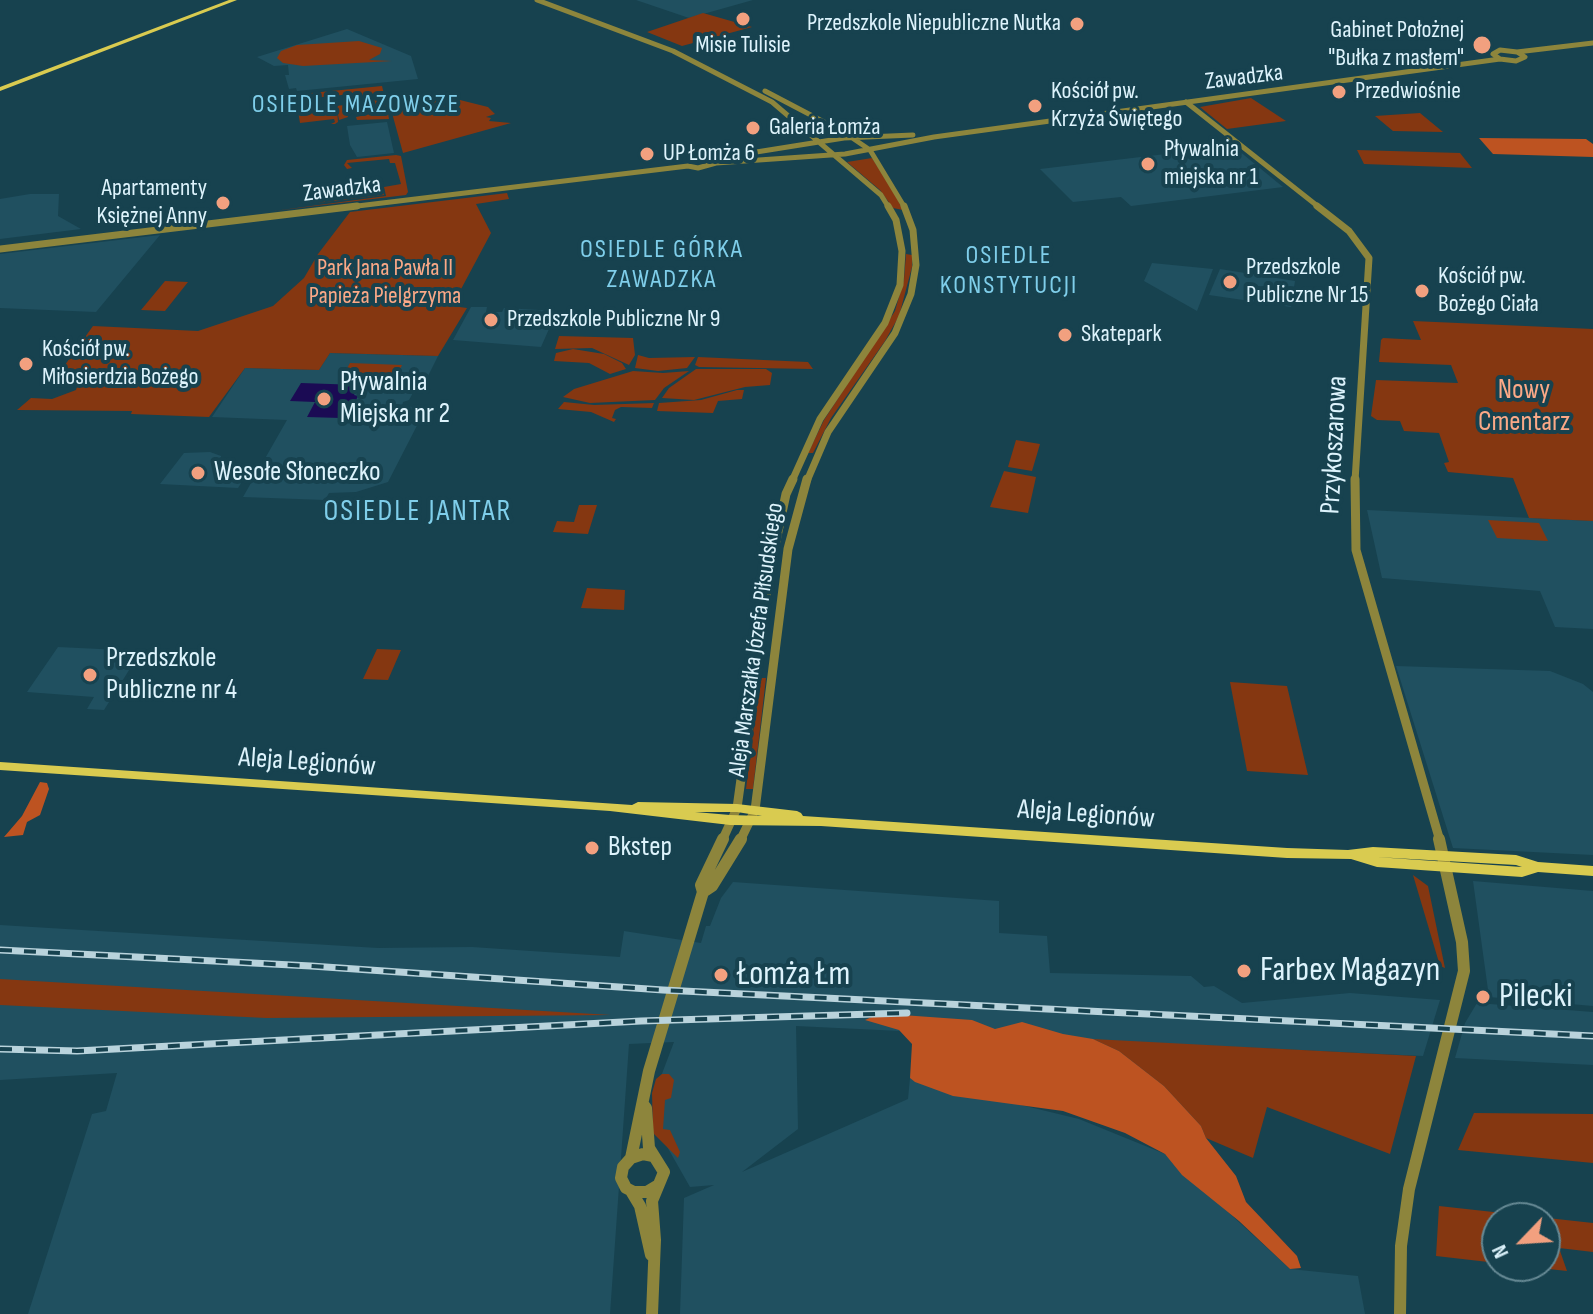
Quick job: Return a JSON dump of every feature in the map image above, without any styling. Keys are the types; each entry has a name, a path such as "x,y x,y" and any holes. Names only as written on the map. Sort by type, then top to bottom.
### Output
{"main road":[{"path":"30,76 226,0"},
{"path":"0,87 234,0"},
{"name":"Aleja Legionów","path":"0,766 1348,855 1377,862 1445,861 1522,872 1538,867 1593,871"}],"street":[{"name":"Aleja Marszałka Józefa Piłsudskiego","path":"537,0 664,47 733,79 772,102 875,189 891,209 901,242 901,277 885,323 820,419 786,494 770,572 733,814 701,885 703,892 655,1048 640,1109 635,1149 621,1175 624,1185 640,1206 652,1259"},
{"name":"Aleja Marszałka Józefa Piłsudskiego","path":"549,0 700,58 852,137 870,150 902,200 913,230 916,253 913,284 895,333 820,445 797,507 785,567 753,815 712,886 703,892"},
{"path":"1593,45 1524,56 1519,60 1497,57 1494,52 1517,52 1593,45"},
{"path":"1517,52 1524,56"},
{"name":"Zawadzka","path":"706,162 834,155 1041,121 1497,57"},
{"name":"Przykoszarowa","path":"1187,102 1354,235 1368,254 1369,286 1353,503 1355,542 1445,861"},
{"name":"Zawadzka","path":"0,247 688,164 698,168 706,162 852,137 1029,123"},
{"path":"884,136 883,142 891,145"},
{"path":"1400,1314 1401,1246 1409,1189 1463,981 1462,942 1445,861"},
{"name":"Aleja Marszałka Józefa Piłsudskiego","path":"643,1104 646,1108 648,1145 663,1168 663,1177 652,1201 655,1240 652,1314"},
{"path":"631,1158 643,1154 653,1156"},
{"path":"631,1191 647,1192 657,1186"}],"shaded area":[{"path":"636,0 753,0 689,18"},
{"path":"347,29 411,56 418,79 297,91 296,88 289,89 285,75 289,75 288,65 274,66 257,57"},
{"path":"387,122 394,153 357,157 350,145 347,126"},
{"path":"1479,138 1586,139 1593,144 1593,157 1493,154"},
{"path":"1233,146 1283,187 1131,206 1121,197 1073,202 1040,169"},
{"path":"30,194 59,194 58,216 81,229 0,239 0,199"},
{"path":"160,235 96,312 0,308 0,254"},
{"path":"1152,263 1213,269 1197,311 1144,281"},
{"path":"1220,269 1295,281 1291,307 1209,295"},
{"path":"471,307 487,307 486,312 502,312 504,308 557,311 541,347 453,340"},
{"path":"330,353 438,356 426,380 420,380 409,400 403,402 402,406 426,408 388,482 356,492 329,493 325,500 243,497 287,420 212,417 245,368 319,370"},
{"name":"Pływalnia Miejska nr 2","path":"301,383 359,385 354,395 358,396 355,402 350,402 341,418 307,417 315,402 290,401"},
{"path":"210,452 221,456 221,464 245,465 241,471 248,472 238,488 160,484 184,453"},
{"path":"1367,510 1593,521 1593,629 1555,627 1540,591 1382,578"},
{"path":"58,647 141,651 104,710 87,709 94,697 27,692"},
{"path":"1396,666 1550,671 1583,684 1593,692 1593,855 1453,848"},
{"path":"40,782 47,783 49,789 40,815 27,822 23,835 4,837 22,816"},
{"path":"1473,881 1593,891 1593,1006 1489,997"},
{"path":"733,882 999,901 999,933 1047,936 1050,973 1191,976 1204,987 1214,986 1242,1003 1350,993 1440,1000 1423,1056 796,1026 798,1129 742,1172 908,1099 910,1078 1079,1119 1165,1154 1290,1269 1358,1276 1365,1314 680,1314 684,1198 714,1185 690,1187 657,1129 660,1079 674,1042 629,1044 610,1314 28,1314 92,1114 106,1111 117,1073 0,1080 0,925 378,948 472,947 620,957 624,931 701,943 706,926 710,926 721,898"},
{"path":"1477,1003 1593,1012 1593,1065 1455,1058 1465,1023"},
{"path":"874,1016 972,1020 995,1029 1022,1022 1093,1039 1119,1051 1164,1086 1201,1126 1206,1138 1236,1176 1246,1202 1297,1256 1301,1268 1290,1269 1239,1221 1182,1175 1165,1154 1125,1133 1063,1111 953,1096 915,1082 910,1078 912,1044 899,1030 865,1020"}],"green space":[{"path":"703,13 752,27 682,46 647,32"},
{"path":"359,41 382,48 380,54 369,60 392,61 303,66 283,63 277,58 281,51 297,45"},
{"path":"382,86 388,110 383,113 388,113 389,119 357,120 356,117 371,114 367,97 361,93 313,98 317,102 306,102 305,96 311,93"},
{"path":"1251,98 1286,121 1227,129 1200,107"},
{"path":"436,100 446,107 454,106 460,100 488,107 495,114 486,117 491,118 489,121 511,123 403,153 392,113"},
{"path":"302,103 320,108 344,105 348,117 339,120 337,109 338,122 335,124 331,124 335,122 334,119 300,123 297,105 285,107 285,104"},
{"path":"1420,113 1443,132 1393,131 1375,116"},
{"path":"1357,150 1460,153 1472,168 1364,164"},
{"path":"401,156 406,195 274,211 386,196 384,187 401,184 395,163 390,163 389,159 347,163 352,168 347,169 344,165 347,160"},
{"path":"872,158 903,210 893,208 880,190 847,162"},
{"path":"380,180 384,195 316,203 315,195 368,189 366,181"},
{"name":"Park Jana Pawła II Papieża Pielgrzyma","path":"507,193 509,199 476,204 491,233 452,306 467,308 438,356 330,353 319,370 245,368 209,417 131,414 132,411 17,410 31,398 52,399 76,390 80,377 62,369 93,326 198,331 273,306 304,278 350,212"},
{"path":"906,254 912,255 912,267 899,316 831,418 813,453 808,453 824,420 895,311 904,279"},
{"path":"165,281 188,282 165,311 141,310"},
{"name":"Nowy Cmentarz","path":"1413,321 1593,329 1593,521 1529,518 1513,478 1448,472 1444,463 1449,462 1439,433 1404,431 1400,421 1377,420 1371,416 1376,380 1458,383 1451,365 1379,362 1383,338 1421,340"},
{"path":"559,336 633,338 635,355 629,365 592,348 555,349"},
{"path":"573,349 604,354 622,363 626,369 610,374 589,363 554,361 556,353"},
{"path":"638,355 649,358 695,357 687,368 658,371 635,368"},
{"path":"698,357 808,362 813,369 699,367 695,365"},
{"path":"350,363 402,365 394,381 341,379"},
{"path":"696,369 766,369 772,373 770,385 745,387 694,400 662,398 669,388"},
{"path":"633,371 689,371 664,388 655,400 590,403 563,397 574,389"},
{"path":"744,390 742,399 718,401 713,413 657,411 659,403 701,400"},
{"path":"564,402 594,405 654,403 652,408 621,407 615,410 614,422 591,412 558,409"},
{"path":"1016,440 1040,444 1032,471 1008,467"},
{"path":"1004,471 1036,477 1028,513 990,507"},
{"path":"579,505 597,505 588,534 553,532 557,521 574,522"},
{"path":"1488,520 1539,523 1548,541 1497,538"},
{"path":"587,588 625,590 624,610 581,608"},
{"path":"377,649 401,650 388,680 363,679"},
{"path":"760,678 766,678 753,789 746,789"},
{"path":"1230,682 1287,686 1308,775 1247,771"},
{"path":"1413,875 1428,886 1445,968 1440,966"},
{"path":"0,979 611,1015 266,1018 0,1005"},
{"path":"1093,1039 1416,1056 1390,1154 1267,1107 1253,1158 1206,1138 1201,1126 1164,1086 1119,1051"},
{"path":"662,1074 669,1074 674,1080 671,1098 665,1100 663,1129 670,1130 680,1152 678,1158 653,1133 652,1093 656,1079"},
{"path":"1474,1113 1593,1114 1593,1163 1458,1150"},
{"path":"1439,1206 1481,1211 1481,1261 1436,1256"},
{"path":"1561,1219 1593,1223 1593,1252 1561,1248"},
{"path":"1561,1254 1567,1271 1561,1270"}],"railway":[{"path":"0,950 311,966 663,990 1593,1036"},
{"path":"0,1049 77,1051 641,1021 907,1013"}],"place":[{"name":"Misie Tulisie","path":"743,19"},
{"name":"Przedszkole Niepubliczne Nutka","path":"1077,24"},
{"name":"Gabinet Położnej \"Bułka z masłem\"","path":"1482,45"},
{"name":"Przedwiośnie","path":"1339,92"},
{"name":"Kościół pw. Krzyża Świętego","path":"1035,106"},
{"name":"Galeria Łomża","path":"753,128"},
{"name":"UP Łomża 6","path":"647,154"},
{"name":"Pływalnia miejska nr 1","path":"1148,164"},
{"name":"Apartamenty Księżnej Anny","path":"223,203"},
{"name":"Przedszkole Publiczne Nr 15","path":"1230,282"},
{"name":"Kościół pw. Bożego Ciała","path":"1422,291"},
{"name":"Przedszkole Publiczne Nr 9","path":"491,320"},
{"name":"Skatepark","path":"1065,335"},
{"name":"Kościół pw. Miłosierdzia Bożego","path":"26,364"},
{"name":"Pływalnia Miejska nr 2","path":"324,399"},
{"name":"Wesołe Słoneczko","path":"198,473"},
{"name":"Przedszkole Publiczne nr 4","path":"90,675"},
{"name":"Bkstep","path":"592,848"},
{"name":"Farbex Magazyn","path":"1244,971"},
{"name":"Łomża Łm","path":"721,975"},
{"name":"Pilecki","path":"1483,997"}],"district":[{"name":"OSIEDLE MAZOWSZE","path":"356,105"},
{"name":"OSIEDLE GÓRKA ZAWADZKA","path":"662,265"},
{"name":"OSIEDLE KONSTYTUCJI","path":"1009,271"},
{"name":"OSIEDLE JANTAR","path":"418,512"}]}
